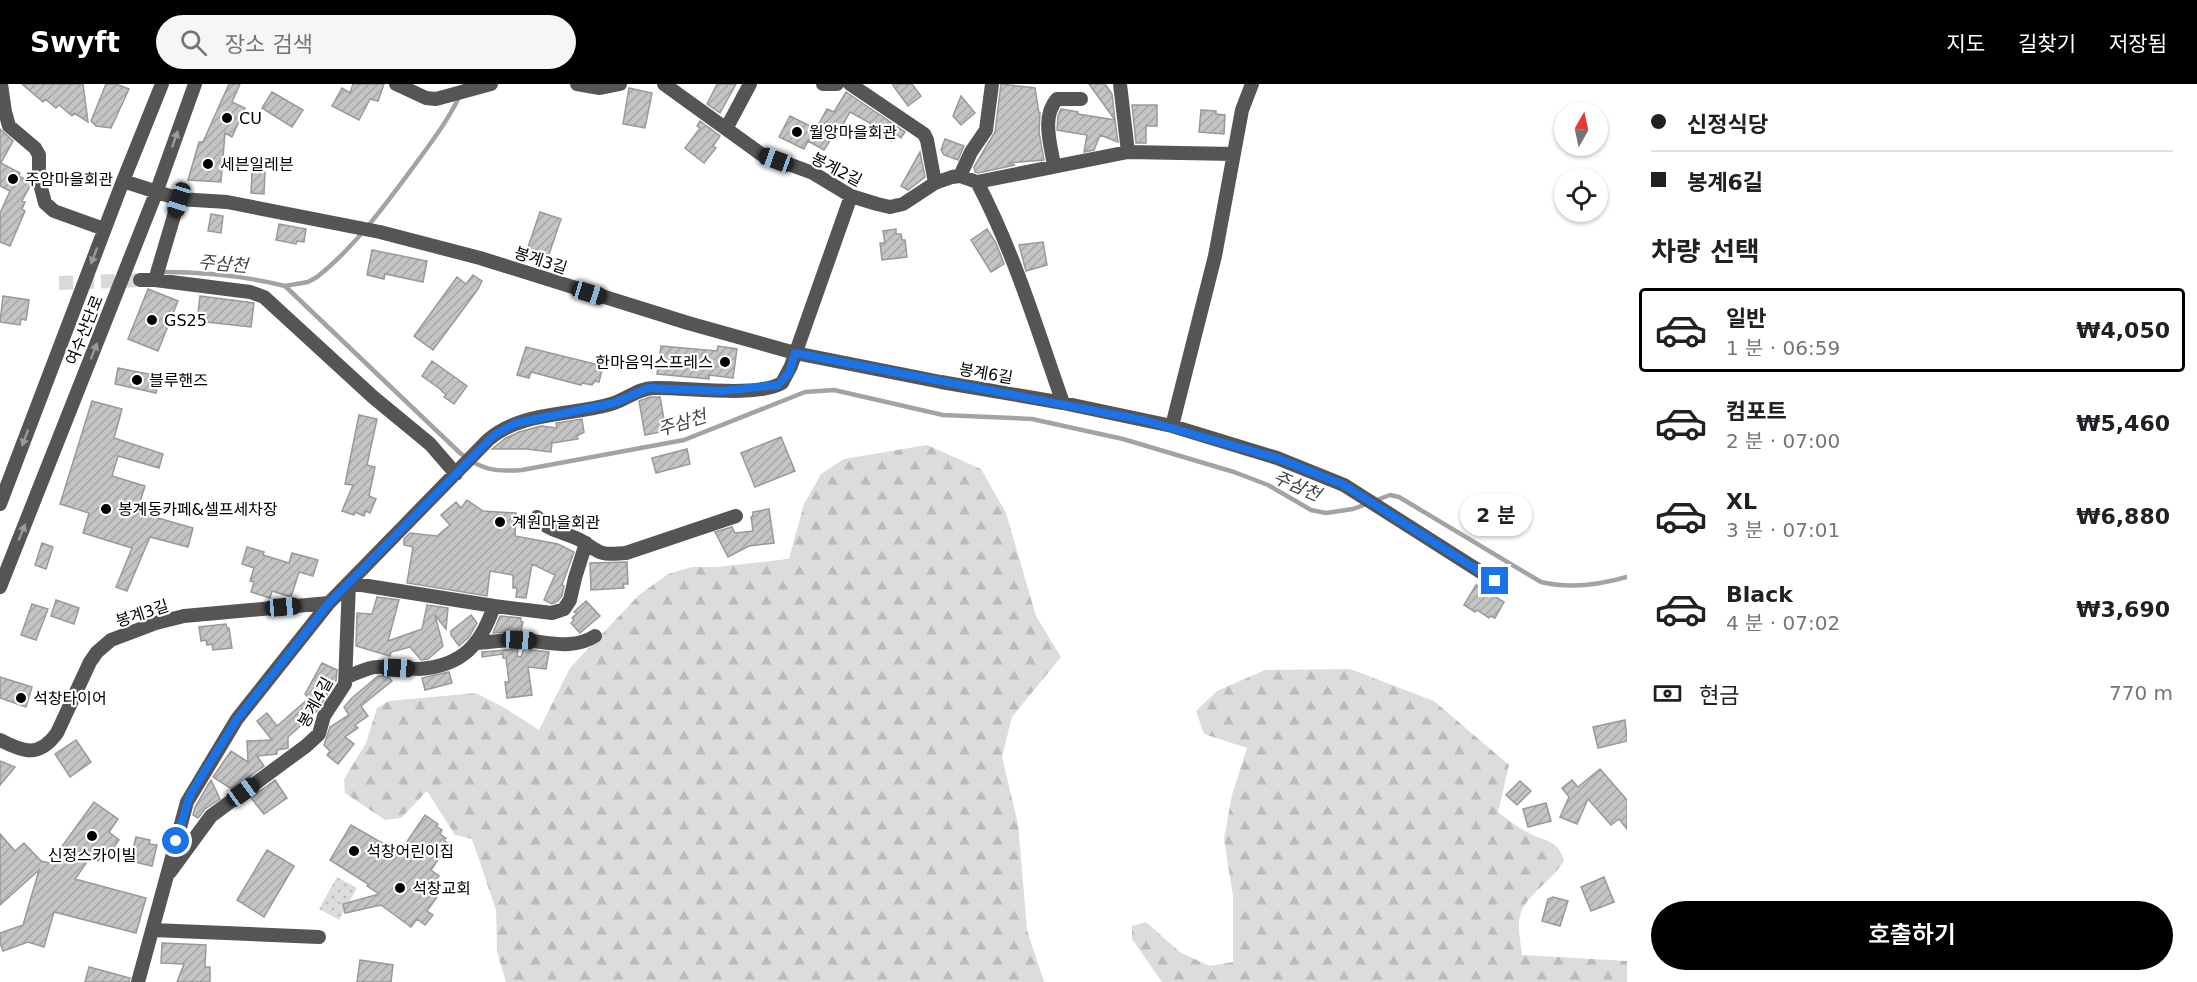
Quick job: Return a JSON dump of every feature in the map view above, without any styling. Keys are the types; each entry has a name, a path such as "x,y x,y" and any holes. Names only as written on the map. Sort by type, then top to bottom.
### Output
{"street":[{"path":"2,84 9,126 35,147 39,155 39,180 45,204 54,211 104,229"},
{"name":"여수산단로","path":"0,504 104,229 162,84"},
{"name":"여수산단로","path":"0,586 156,193 195,84"},
{"path":"396,84 426,98 442,98 491,84"},
{"path":"578,84 600,88 620,84"},
{"name":"봉계2길","path":"664,84 761,154 813,173 851,196 877,204 896,206 903,204 935,183 960,176"},
{"path":"726,129 750,84"},
{"path":"824,84 837,84"},
{"path":"850,84 924,134 935,183"},
{"path":"992,84 986,130 971,152 960,176 977,182 1128,152 1234,154"},
{"path":"1120,84 1128,152"},
{"path":"1172,426 1215,256 1242,110 1252,84"},
{"path":"1054,166 1049,132 1050,108 1057,99 1081,99"},
{"path":"123,181 179,200 155,280"},
{"path":"977,182 989,205 1013,265 1063,403"},
{"path":"329,603 494,435 509,425 614,403 648,388 721,391 778,385 789,373 851,196"},
{"name":"봉계3길","path":"179,200 228,202 380,232 480,258 688,323 795,353"},
{"path":"140,280 250,292 264,297 373,397 430,444 458,472"},
{"name":"봉계6길","path":"795,353 1063,403 1172,426 1306,469 1336,481 1363,496 1495,581"},
{"path":"537,518 551,529 586,543 603,553 626,553 736,516"},
{"path":"349,583 552,613 564,609 570,600 574,578 586,543"},
{"name":"봉계4길","path":"166,878 211,816 318,735 324,716 344,687 347,677 349,583"},
{"name":"봉계3길","path":"0,740 23,751 36,750 47,744 57,733 90,662 97,652 111,640 156,623 184,616 329,603"},
{"name":"봉계4길","path":"138,982 180,822 190,795 237,719 329,603"},
{"path":"347,677 378,667 416,669 440,665 458,657 477,643 483,635 494,606"},
{"path":"477,643 519,640 570,645 587,642 595,636"},
{"path":"152,930 319,937"}],"green space":[{"path":"927,445 981,469 1006,513 1036,616 1061,657 1012,717 1002,757 1018,824 1027,930 1044,982 506,982 497,952 496,910 472,839 455,835 427,791 401,818 385,820 345,793 344,779 366,743 377,708 389,701 476,693 539,730 570,668 639,595 668,574 692,567 717,567 789,559 804,504 821,474 844,459"},
{"path":"1350,669 1434,701 1509,765 1498,812 1523,830 1554,844 1564,860 1523,909 1519,925 1522,955 1627,961 1627,982 1162,982 1132,939 1132,926 1146,922 1181,953 1210,966 1233,962 1233,896 1224,839 1232,795 1247,748 1204,734 1196,711 1217,691 1265,670"},
{"path":"337,877 357,888 339,920 319,909"}],"building":[{"path":"22,84 83,84 88,122 74,113 72,116 59,105 56,108 45,99 43,102"},
{"path":"106,84 116,84 129,89 111,128 96,126 91,121"},
{"path":"229,84 240,84 232,102 245,108 232,137 225,133 221,182 188,180 199,142 203,142"},
{"path":"353,84 384,84 378,101 370,99 359,120 332,106 342,88 350,93"},
{"path":"717,84 736,84 720,113 707,104"},
{"path":"892,84 912,84 921,96 908,106"},
{"path":"1001,84 1035,88 1040,113 1039,132 1044,160 1008,163 1015,165 978,173 975,172 974,167 995,132"},
{"path":"1089,84 1105,84 1112,94 1115,120"},
{"path":"629,88 652,93 645,128 623,124"},
{"path":"272,92 303,110 292,127 262,108"},
{"path":"846,92 905,132 901,138 896,134 891,141 885,137 883,139 868,128 870,123 850,112 839,132 836,131 824,150 808,141 804,149 779,137 790,116 816,129 827,109 834,112"},
{"path":"961,96 975,113 961,125 953,116"},
{"path":"1132,105 1157,105 1157,126 1146,126 1146,143 1136,143"},
{"path":"1061,109 1115,120 1118,142 1100,135 1094,150 1084,152 1087,135 1057,130"},
{"path":"1201,110 1216,111 1216,114 1225,115 1224,134 1199,132"},
{"path":"700,121 720,136 713,146 716,148 704,163 685,148 700,128 697,126"},
{"path":"0,129 13,141 1,163 20,173 19,176 31,184 22,201 25,202 22,209 25,211 10,246 0,242 0,213 10,191 0,186"},
{"path":"945,139 964,146 958,160 944,155 941,150"},
{"path":"920,152 925,177 908,190 901,186"},
{"path":"252,172 265,172 264,194 251,193"},
{"path":"540,212 561,219 547,260 526,253"},
{"path":"211,214 223,216 221,233 208,231"},
{"path":"279,224 306,229 304,242 297,241 296,244 276,240"},
{"path":"896,229 896,234 901,234 902,240 905,240 907,257 882,260 880,243 885,243 883,231"},
{"path":"987,229 996,243 1004,264 991,272 971,240"},
{"path":"1043,242 1047,265 1026,271 1019,245"},
{"path":"372,250 427,261 423,282 385,274 384,279 367,275"},
{"path":"473,275 482,281 478,289 433,350 414,336 457,277 466,284"},
{"path":"148,289 178,301 158,351 128,339"},
{"path":"3,296 29,300 26,320 21,319 20,325 0,322"},
{"path":"200,296 254,303 251,327 197,321"},
{"path":"661,346 717,351 718,346 737,349 733,378 709,375 709,379 657,374"},
{"path":"526,347 603,366 599,382 595,381 592,385 582,383 581,385 531,372 529,378 517,375"},
{"path":"432,361 467,386 454,404 444,397 446,395 440,389 422,376"},
{"name":"블루핸즈","path":"118,368 159,376 156,393 115,384"},
{"path":"650,397 660,397 666,431 645,435 639,401"},
{"path":"92,401 122,409 114,438 163,454 159,468 118,456 112,476 145,486 137,512 193,528 188,547 150,537 127,591 116,587 132,548 83,533 89,513 60,504"},
{"path":"359,415 377,419 367,465 375,467 369,496 376,499 370,513 366,511 364,516 355,512 354,515 342,511 353,485 345,484"},
{"path":"582,419 584,432 577,436 578,439 552,443 551,452 492,449 506,438 519,432 541,426 557,428 556,423"},
{"path":"781,437 795,471 755,487 741,453"},
{"path":"687,449 690,464 656,473 652,458"},
{"path":"467,500 483,511 516,513 515,536 558,544 574,552 562,585 564,586 562,596 558,601 552,604 544,600 555,575 532,564 526,598 516,597 517,588 513,588 513,575 490,571 487,596 407,583 413,547 404,545 404,539 410,533 437,536 450,525 441,515 456,502 461,508"},
{"path":"769,509 774,543 749,546 728,557 715,532 732,527 735,533 753,531 751,517 753,512"},
{"path":"42,543 53,547 46,569 35,565"},
{"path":"247,547 289,563 292,553 318,560 313,576 299,572 291,597 272,591 270,598 251,592 254,582 250,581 254,568 242,564"},
{"path":"627,562 628,584 623,584 624,588 591,590 590,563"},
{"path":"1476,585 1504,602 1495,618 1490,616 1489,618 1464,605"},
{"path":"377,597 399,600 388,641 422,629 427,605 448,608 446,629 435,615 443,646 428,659 421,660 410,647 391,652 390,656 356,646 357,613 372,614"},
{"path":"56,600 79,608 74,624 51,616"},
{"path":"586,601 600,616 580,633 571,623 577,613 574,612"},
{"path":"32,604 48,609 36,640 21,635"},
{"path":"471,615 477,623 469,637 459,646 451,635 451,631"},
{"path":"500,616 521,618 523,622 521,631 493,633"},
{"path":"226,624 229,628 232,648 213,650 212,644 207,645 206,640 201,641 199,627"},
{"path":"518,649 517,656 521,657 524,649 549,652 546,669 528,667 532,695 507,698 505,682 509,682 506,658 503,658 503,654 482,657 482,652"},
{"path":"322,663 337,670 336,681 316,712 288,737 288,748 277,750 277,754 257,756 264,766 232,789 213,777 231,751 248,762 247,741 272,740 257,721 267,713 277,726 309,698 305,694"},
{"path":"449,672 452,683 425,690 422,678"},
{"path":"378,676 387,676 392,681 361,706 368,716 355,725 358,728 345,737 354,744 338,764 327,755 330,751 324,745 330,727 349,715 344,707"},
{"name":"석창타이어","path":"0,677 32,687 26,707 0,698"},
{"path":"1625,720 1627,741 1598,748 1593,727"},
{"path":"76,740 91,762 70,777 55,754"},
{"path":"0,761 15,767 0,785"},
{"path":"1600,769 1627,800 1627,829 1619,819 1611,825 1588,799 1577,824 1560,817 1569,797 1562,788 1572,780 1578,787"},
{"path":"211,780 220,799 205,809 198,818 193,815 195,807"},
{"path":"275,780 287,798 264,814 251,798"},
{"path":"1520,781 1531,791 1517,805 1506,795"},
{"path":"94,802 118,819 109,832 119,840 108,856 104,853 98,861 91,856 75,879 146,898 136,933 54,912 44,947 28,942 3,951 0,933 23,925 39,870 0,905 0,834 15,851 24,843 41,861 50,863"},
{"path":"1546,803 1551,821 1528,827 1523,809"},
{"path":"425,815 438,824 436,826 442,830 440,834 449,844 431,870 439,876 428,891 437,897 427,911 433,915 425,925 417,919 411,927 381,905 345,913 343,904 379,894 367,886 368,884 330,860 351,825 396,851 399,847 402,849"},
{"path":"136,837 150,840 149,844 157,845 152,866 130,861"},
{"path":"267,850 294,866 264,917 237,900"},
{"path":"1604,877 1614,902 1591,911 1581,887"},
{"path":"1553,897 1568,901 1560,926 1542,921 1548,899"},
{"path":"162,943 206,945 205,967 210,967 210,982 177,982 184,964 161,963"},
{"path":"360,960 393,965 391,982 357,982"},
{"path":"89,967 130,978 129,982 85,982"}],"waterway":[{"path":"285,286 308,282 317,277 357,239 435,137 455,106 465,84"},
{"name":"주삼천","path":"164,272 225,275 285,286 460,453 489,469 522,470 684,440 805,392 834,390 943,415 1032,419 1123,439 1234,472 1268,485 1311,510 1326,513 1353,509 1390,495 1399,497 1541,582 1584,585 1627,577"}],"tunnel":[{"path":"59,283 140,280"}],"place":[{"name":"CU","path":"227,118"},
{"name":"월앙마을회관","path":"797,132"},
{"name":"세븐일레븐","path":"208,164"},
{"name":"주암마을회관","path":"13,179"},
{"name":"GS25","path":"152,320"},
{"name":"한마음익스프레스","path":"725,362"},
{"name":"블루핸즈","path":"137,380"},
{"name":"봉계동카페&셀프세차장","path":"106,509"},
{"name":"계원마을회관","path":"500,522"},
{"name":"석창타이어","path":"21,698"},
{"name":"신정스카이빌","path":"92,836"},
{"name":"석창어린이집","path":"354,851"},
{"name":"석창교회","path":"400,888"}],"route":[{"path":"176,841 190,795 237,719 329,603 494,435 509,425 603,406 648,388 721,391 778,385 789,373 795,353 1063,403 1172,426 1277,458 1344,485 1495,581"}]}
